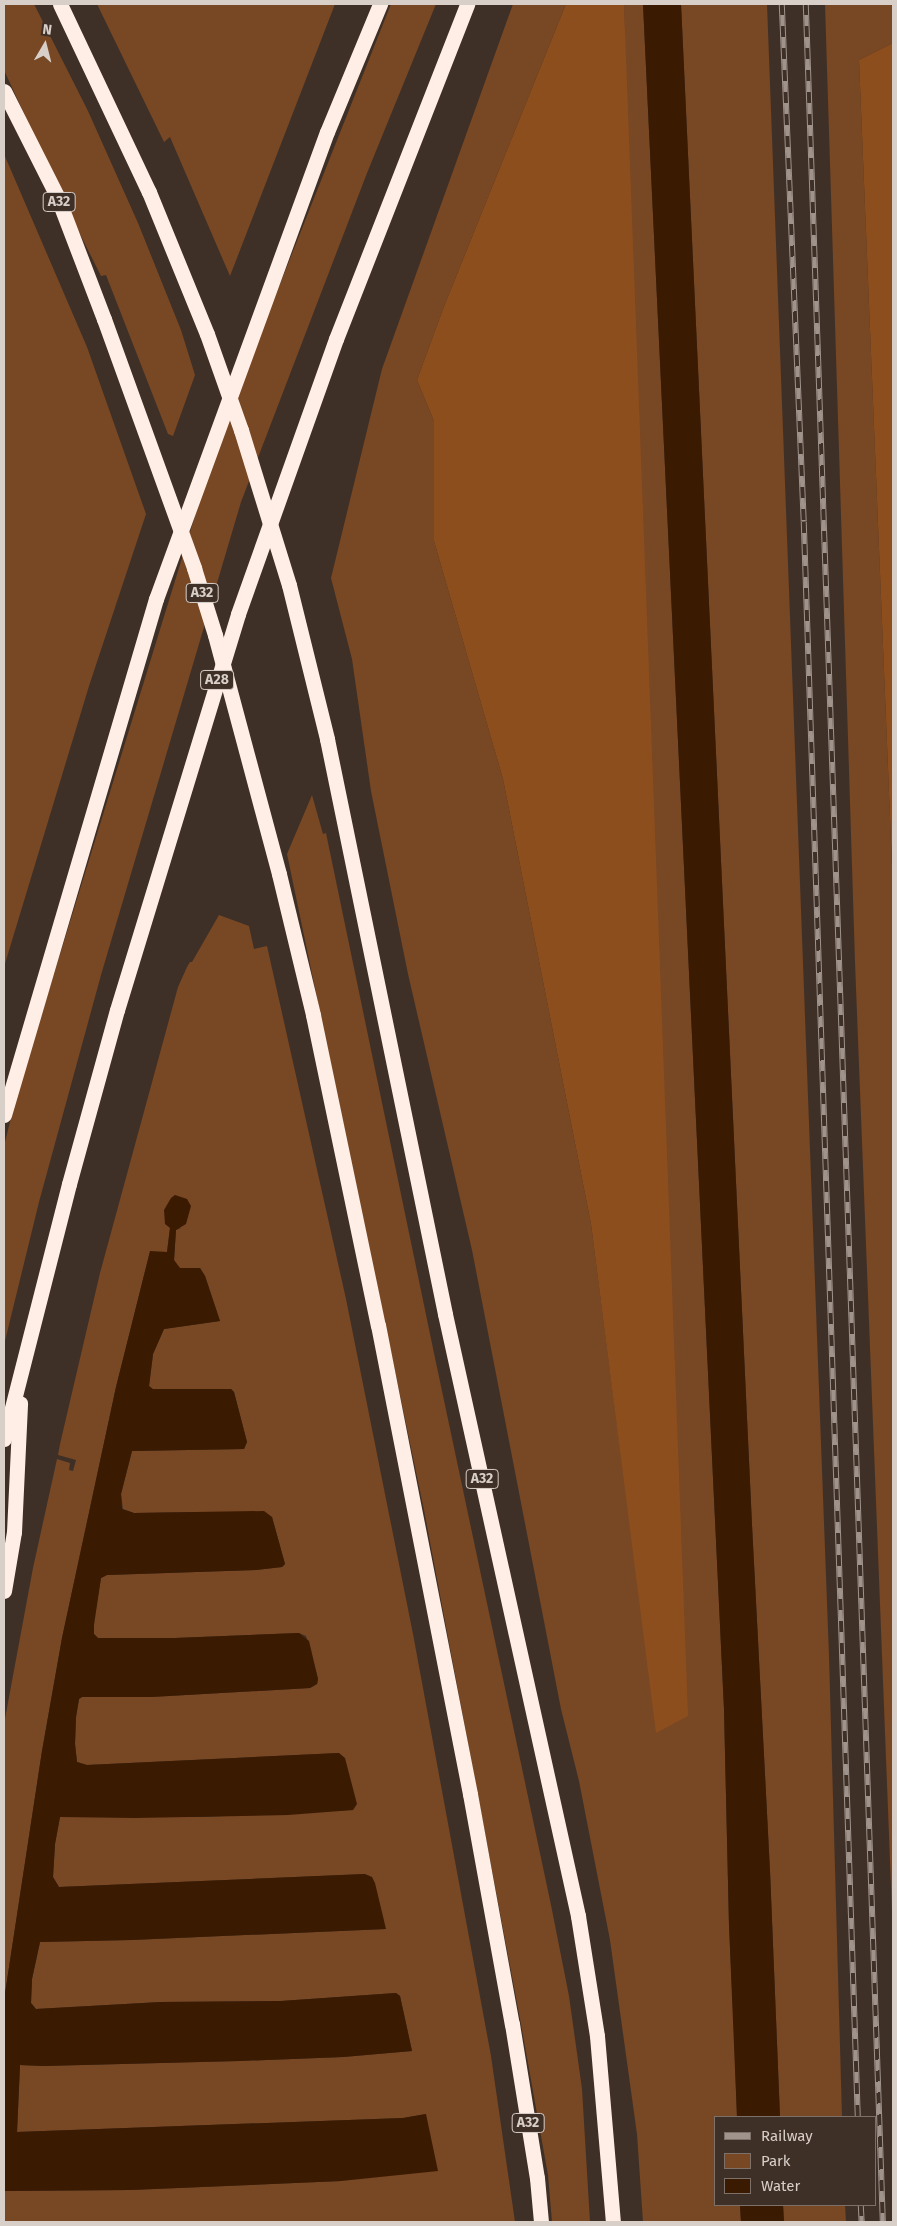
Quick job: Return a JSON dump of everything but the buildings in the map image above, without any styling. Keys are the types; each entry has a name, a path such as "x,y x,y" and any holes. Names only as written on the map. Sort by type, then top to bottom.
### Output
{"highway":[{"name":"A32","path":"60,4 149,192 207,334 241,430 289,585 327,740 445,1314 578,1916 597,2036 613,2222"},
{"path":"4,1115 156,599 327,132 380,4"},
{"name":"A28","path":"4,1439 117,1010 238,614 336,339 435,81 467,4"},
{"name":"A32","path":"4,91 57,196 158,465 212,625 279,874 315,1025 382,1345 470,1794 514,2033 537,2178 541,2222"},
{"path":"4,1591 14,1532 21,1374"}],"green space":[{"path":"4,4 34,4 88,111 138,223 181,330 195,375 173,436 168,434 106,275 101,276 71,216 4,70"},
{"path":"97,4 335,4 230,276 170,137 164,142"},
{"path":"391,4 436,4 367,173 241,502 101,975 39,1202 4,1345 4,1146 17,1094 219,438"},
{"path":"513,4 566,4 443,309 417,380 434,421 434,541 503,779 591,1224 657,1733 624,4 643,4 724,1709 729,1925 737,2116 714,2116 714,2206 740,2206 741,2222 643,2222 637,2134 610,1940 579,1781 561,1709 472,1250 408,974 371,791 352,659 331,578 382,369"},
{"path":"681,4 767,4 829,1656 842,2116 780,2116 770,1871 752,1525"},
{"path":"825,4 891,4 893,8 893,43 859,60 893,890 893,1938 855,962"},
{"path":"4,154 87,347 146,514 89,686 4,967"},
{"path":"312,795 323,834 326,833 569,1996 582,2089 590,2222 552,2222 548,2175 521,2024 424,1510 287,854"},
{"path":"219,915 249,926 254,949 267,946 346,1299 413,1634 491,2056 515,2222 4,2222 4,2191 130,2190 341,2181 426,2114 403,2118 17,2132 20,2065 239,2061 343,2057 412,2051 400,1996 396,1993 281,2001 161,2002 36,2009 31,2003 32,1979 40,1942 385,1929 365,1874 59,1887 53,1877 55,1844 60,1817 205,1817 353,1810 339,1753 87,1765 77,1762 75,1744 76,1717 79,1699 82,1697 151,1697 310,1688 317,1684 318,1679 306,1636 299,1633 175,1638 98,1638 94,1634 93,1625 101,1578 107,1575 256,1570 282,1567 285,1564 272,1517 194,1512 134,1513 123,1509 121,1494 132,1451 244,1449 247,1442 234,1392 231,1389 152,1389 149,1386 153,1354 164,1329 220,1321 205,1276 200,1268 180,1268 174,1260 176,1230 181,1228 170,1228 167,1253 150,1252 116,1387 62,1638 42,1751 4,2000 4,1724 33,1568 57,1459 70,1463 69,1470 73,1471 76,1460 58,1455 60,1444 100,1273 178,987 187,967 192,962"},
{"path":"783,2206 845,2206 846,2222 784,2222"}],"shaded area":[{"path":"566,4 624,4 688,1716 656,1733 591,1224 503,779 434,541 434,421 417,380 443,309"},
{"path":"893,43 893,890 859,60"}],"water":[{"path":"643,4 681,4 752,1525 770,1871 780,2116 737,2116 729,1925 724,1709"},
{"path":"175,1195 187,1199 191,1206 186,1224 176,1230 174,1260 180,1268 200,1268 205,1276 220,1321 164,1329 153,1354 149,1386 153,1389 231,1389 234,1392 247,1442 244,1449 132,1451 121,1494 122,1509 134,1513 264,1511 272,1517 285,1564 282,1567 256,1570 107,1575 101,1578 94,1634 98,1638 175,1638 299,1633 309,1641 318,1679 317,1684 310,1688 151,1697 82,1697 79,1699 76,1717 75,1744 77,1762 87,1765 339,1753 345,1758 357,1804 353,1810 288,1815 135,1818 60,1817 55,1844 53,1877 59,1887 365,1874 372,1877 375,1883 386,1929 40,1942 32,1979 31,2003 36,2009 161,2002 281,2001 396,1993 400,1996 412,2051 343,2057 239,2061 20,2065 17,2132 403,2118 426,2114 438,2171 341,2181 130,2190 4,2191 4,2000 42,1751 62,1638 116,1387 150,1251 167,1252 170,1228 165,1224 164,1210"},
{"path":"740,2206 783,2206 784,2222 741,2222"}],"railway":[{"path":"782,4 804,522 858,2116"},
{"path":"806,4 883,2222"},
{"path":"861,2206 862,2222"}]}
